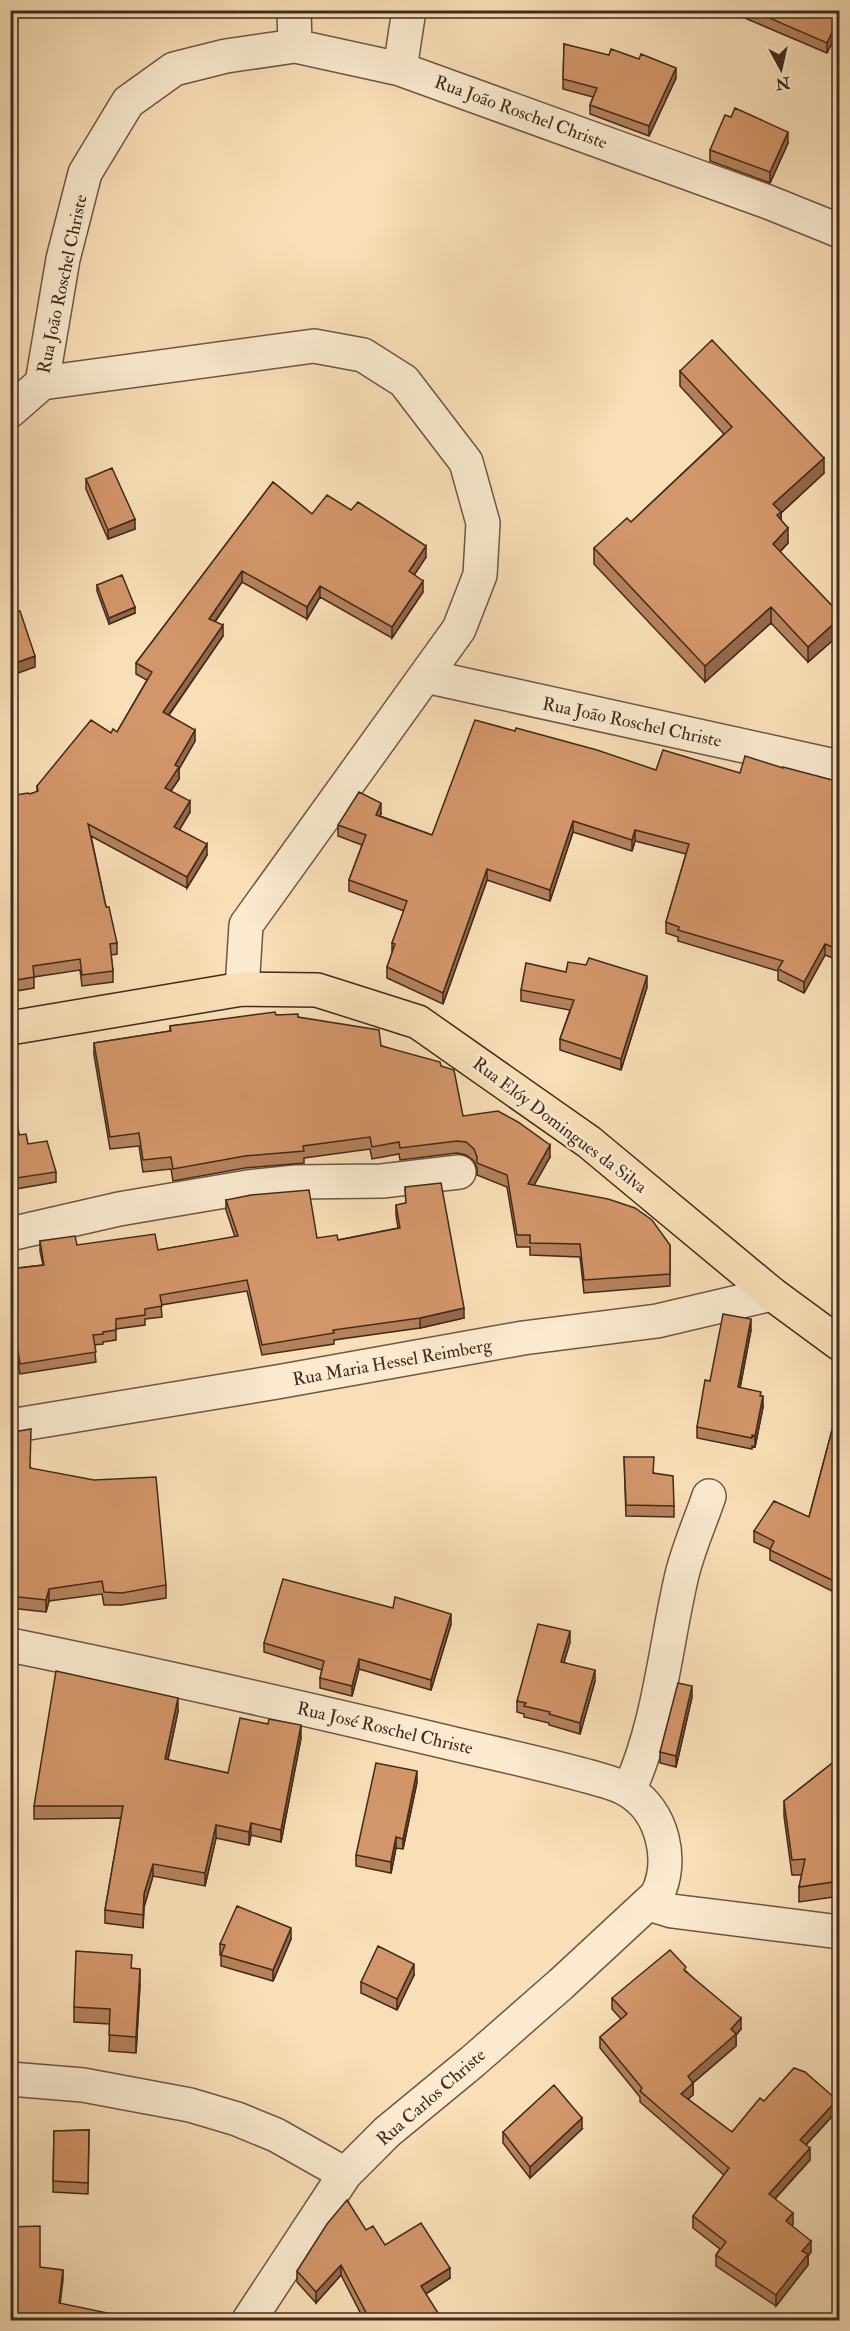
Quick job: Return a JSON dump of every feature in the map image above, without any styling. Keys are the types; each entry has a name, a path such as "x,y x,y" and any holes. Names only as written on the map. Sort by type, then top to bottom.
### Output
{"main road":[{"name":"Rua Elóy Domingues da Silva","path":"10,1028 242,989 317,990 418,1022 589,1142 772,1294 840,1344"}],"street":[{"path":"294,10 295,46"},
{"path":"400,69 409,10"},
{"name":"Rua João Roschel Christe","path":"242,989 246,925 459,628 480,575 483,523 466,462 404,381 363,355 314,346 42,383 63,259 85,173 128,102 174,69 226,56 295,46 400,69 768,202 840,231"},
{"path":"10,411 42,383"},
{"name":"Rua João Roschel Christe","path":"424,676 840,767"},
{"path":"10,1234 119,1209 248,1187 297,1182 382,1181 459,1172"},
{"name":"Rua Maria Hessel Reimberg","path":"10,1426 278,1382 522,1338 657,1321 772,1294"},
{"path":"629,1790 638,1770 653,1714 671,1636 681,1578 709,1496"},
{"name":"Rua José Roschel Christe","path":"10,1645 181,1681 525,1760 608,1782 629,1790 646,1804 659,1825 664,1850 663,1882 657,1895 649,1904"},
{"path":"649,1904 672,1911 840,1932"},
{"name":"Rua Carlos Christe","path":"249,2320 345,2174 387,2133 472,2062 649,1904"},
{"path":"10,2079 83,2085 190,2105 237,2119 276,2135 345,2174"}],"building":[{"path":"751,10 840,10 840,15 827,43"},
{"path":"564,44 609,55 611,49 639,59 641,54 676,68 649,126 590,105 597,88 563,79"},
{"path":"735,108 788,132 770,172 710,150 725,115 731,117"},
{"path":"712,340 824,458 773,504 781,512 777,515 788,528 773,544 840,614 840,618 808,647 771,607 705,666 594,548 627,518 631,522 732,427 680,371"},
{"path":"112,468 135,519 108,530 86,479"},
{"path":"273,482 312,514 327,495 351,510 358,502 426,546 409,571 423,581 392,627 320,586 307,607 242,571 209,619 223,625 163,712 195,730 175,765 179,767 165,788 190,801 174,827 207,844 187,877 88,824 106,907 109,907 117,943 110,944 113,971 82,975 80,959 33,966 34,977 10,981 10,796 38,791 37,786 91,720 111,733 113,729 117,732 152,672 136,663"},
{"path":"122,575 135,607 109,618 97,585"},
{"path":"20,611 35,656 10,665 10,614"},
{"path":"475,720 515,731 516,728 597,750 656,770 663,750 740,773 745,756 840,782 840,950 825,944 804,982 778,969 783,961 678,930 679,927 666,922 689,844 635,830 632,840 573,821 550,890 487,869 443,993 387,967 395,944 392,943 407,901 349,880 366,835 338,825 359,792 381,803 376,815 432,835"},
{"path":"589,958 647,976 621,1059 560,1039 574,1000 521,990 526,963 566,972 568,962 586,965"},
{"path":"275,1012 276,1015 298,1014 298,1017 379,1030 381,1046 440,1062 441,1066 454,1070 463,1116 498,1111 550,1145 528,1184 608,1199 635,1208 652,1220 670,1245 670,1274 584,1280 580,1244 530,1243 530,1235 517,1235 507,1175 477,1163 474,1149 466,1142 457,1141 400,1148 399,1142 372,1147 370,1137 303,1146 304,1151 245,1156 173,1169 171,1157 143,1160 139,1133 110,1137 94,1043 171,1031 170,1026"},
{"path":"10,1083 19,1135 26,1134 28,1144 47,1141 56,1172 10,1179"},
{"path":"441,1183 464,1308 420,1318 333,1330 334,1333 262,1345 247,1280 160,1295 162,1306 145,1309 145,1315 116,1319 116,1330 93,1335 96,1352 20,1364 16,1338 10,1339 10,1269 44,1265 40,1241 75,1236 77,1245 155,1234 158,1250 238,1236 226,1200 251,1195 309,1190 317,1238 337,1235 338,1240 400,1228 396,1205 406,1203 405,1187"},
{"path":"723,1314 751,1319 738,1387 761,1392 760,1396 763,1396 755,1436 752,1435 752,1438 697,1427 705,1380 710,1381"},
{"path":"840,1400 840,1584 770,1550 774,1541 754,1531 774,1501 809,1517"},
{"path":"31,1429 30,1468 94,1480 156,1477 166,1585 122,1593 104,1592 102,1581 49,1589 46,1600 10,1596 10,1431"},
{"path":"624,1457 654,1457 653,1473 673,1476 674,1506 626,1505"},
{"path":"283,1579 393,1608 395,1597 451,1614 431,1680 359,1659 352,1686 320,1678 324,1661 264,1643"},
{"path":"538,1624 570,1631 561,1662 595,1670 580,1723 549,1714 550,1712 524,1706 526,1703 517,1701"},
{"path":"56,1671 178,1698 165,1759 228,1773 240,1718 268,1724 269,1719 301,1725 281,1830 251,1823 249,1832 216,1825 205,1873 153,1864 144,1894 143,1915 105,1910 123,1806 34,1806"},
{"path":"678,1683 692,1686 676,1756 660,1752"},
{"path":"840,1757 840,1810 836,1810 840,1840 840,1881 799,1887 805,1859 792,1860 784,1801"},
{"path":"376,1763 417,1771 403,1839 396,1837 391,1862 356,1855"},
{"path":"237,1906 291,1928 273,1970 221,1955 225,1945 220,1944"},
{"path":"378,1946 414,1964 397,1999 361,1982"},
{"path":"670,1950 686,1967 684,1970 741,2018 731,2029 736,2034 688,2076 693,2083 681,2094 732,2132 760,2098 764,2101 794,2068 805,2072 837,2100 800,2140 810,2148 769,2194 793,2213 786,2221 811,2241 802,2251 808,2254 776,2295 716,2255 726,2242 693,2216 729,2168 640,2091 642,2088 600,2037 627,2014 612,1998"},
{"path":"76,1951 132,1955 131,1968 140,1969 136,2037 109,2035 110,2009 74,2007"},
{"path":"554,2085 582,2118 530,2167 503,2132"},
{"path":"89,2130 88,2183 53,2181 54,2131"},
{"path":"347,2200 366,2230 373,2226 385,2245 421,2223 450,2268 421,2286 438,2313 435,2316 438,2320 370,2320 341,2265 316,2292 297,2271 327,2224"},
{"path":"40,2226 40,2267 63,2270 59,2303 141,2320 10,2320 10,2227"}]}
